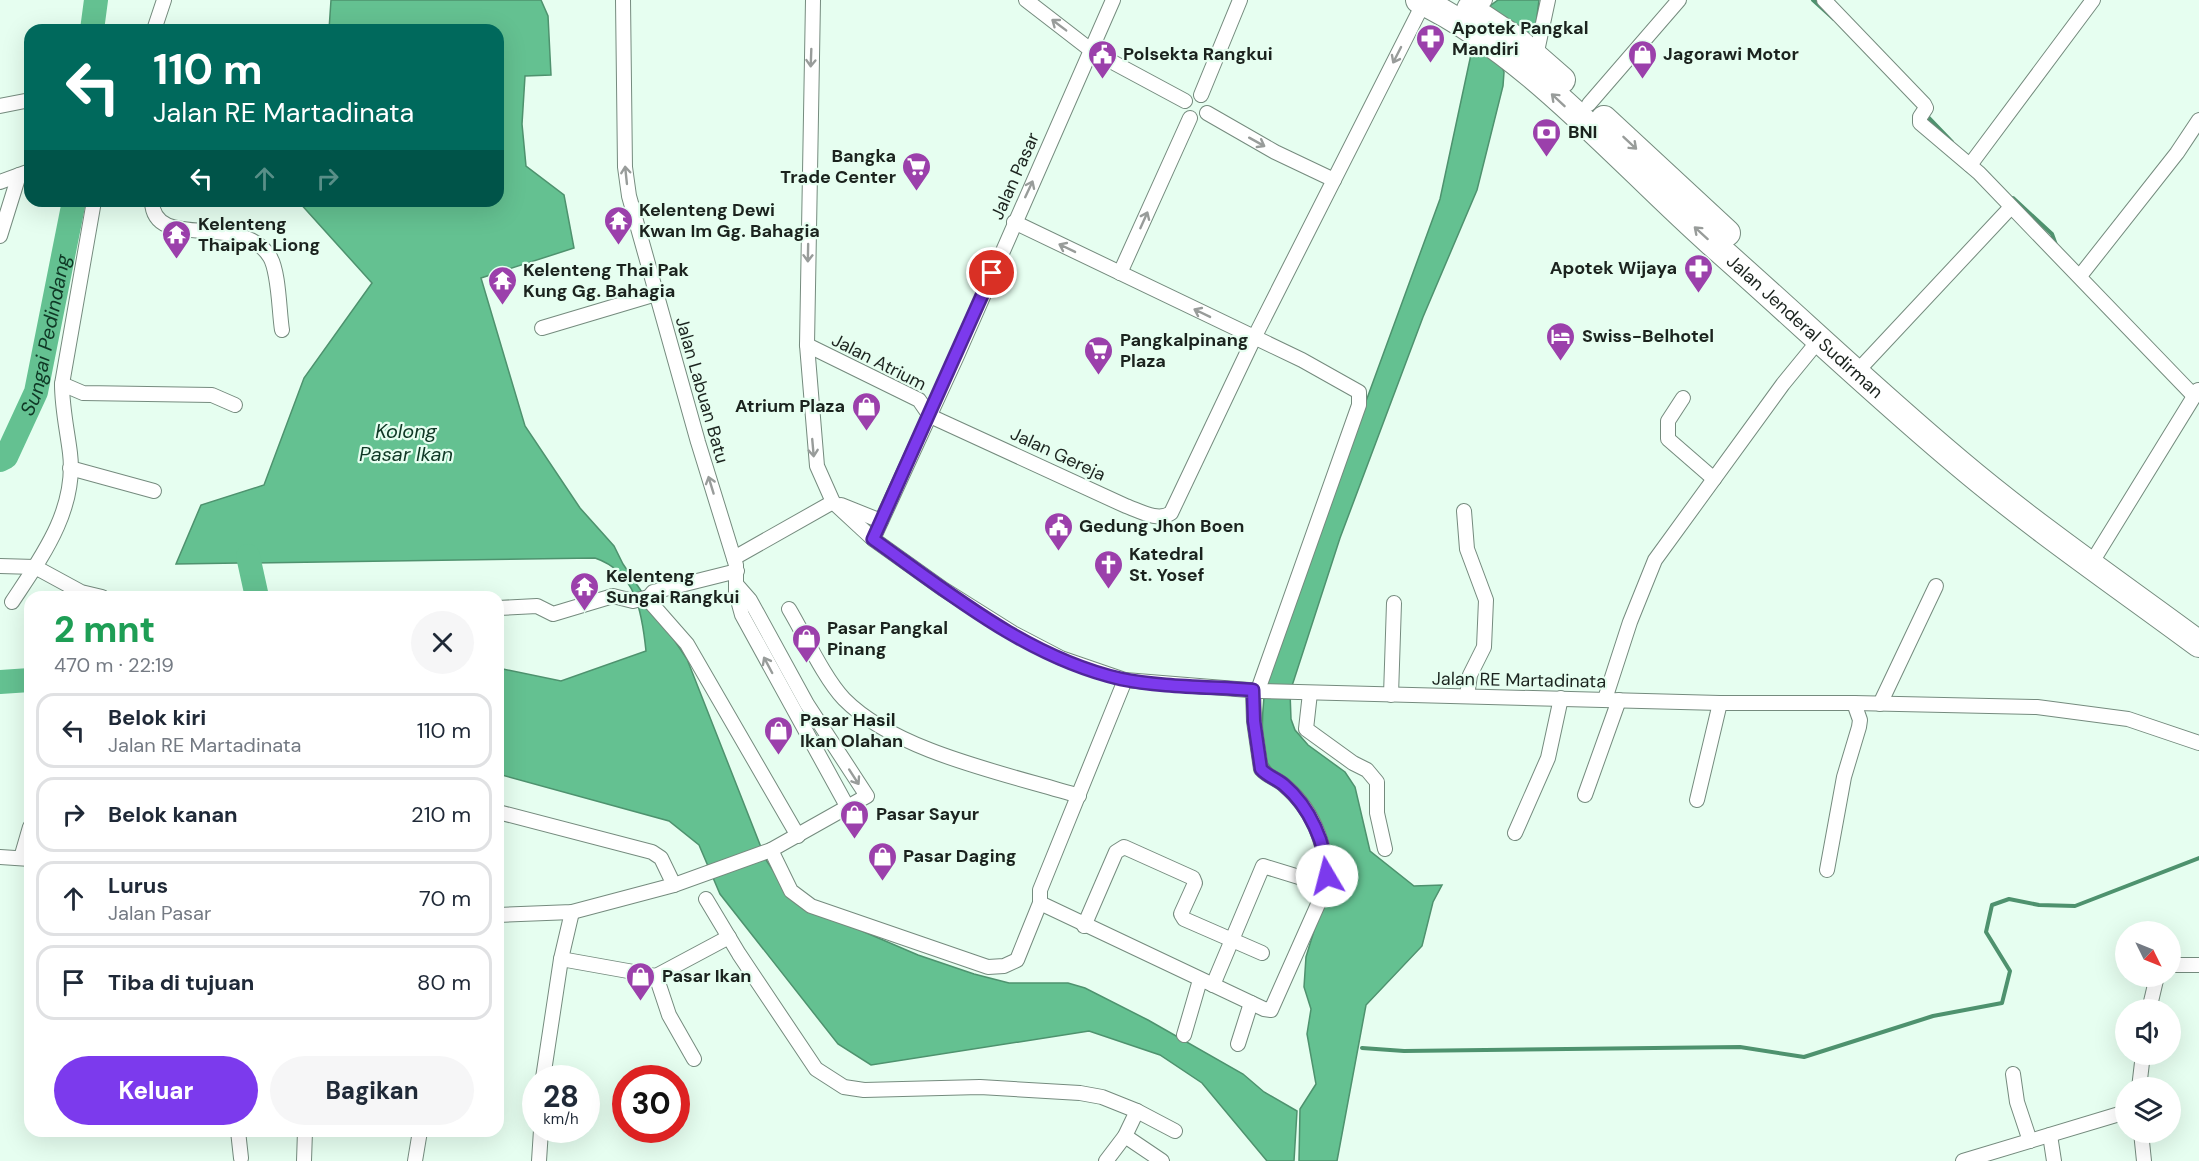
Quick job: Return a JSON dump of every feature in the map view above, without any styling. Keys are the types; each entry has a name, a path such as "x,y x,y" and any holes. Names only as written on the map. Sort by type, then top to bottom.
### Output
{"highway":[{"name":"Jalan Jenderal Sudirman","path":"1451,0 1478,14 1525,55 1819,340 1916,426 2014,508 2199,644"},
{"name":"Jalan Jenderal Sudirman","path":"1421,1 1478,14"},
{"name":"Jalan Jenderal Sudirman","path":"1525,55 1589,104 1865,363 2008,485 2097,554 2199,626"}],"street":[{"path":"156,24 164,0"},
{"name":"Jalan Labuan Batu","path":"623,0 626,183 656,294 729,541 736,571 736,593 742,615 848,808"},
{"path":"813,0 807,345 814,457 833,502 881,520"},
{"path":"1026,0 1092,51 1185,101"},
{"name":"Jalan Pasar","path":"873,539 930,416 1113,0"},
{"path":"1201,95 1240,0"},
{"path":"1525,55 1548,0"},
{"path":"1589,104 1679,0"},
{"path":"1824,0 1923,113 1923,125 1973,161 2011,207 2083,273 2196,393 2097,554"},
{"path":"1255,338 1421,1"},
{"path":"1973,161 2085,3"},
{"path":"1191,95 1201,95 1208,103 1206,113 1196,119 1190,118 1184,111 1185,101 1191,95"},
{"path":"0,105 24,101"},
{"path":"1206,113 1275,152 1334,180"},
{"path":"1120,273 1190,118"},
{"path":"2083,273 2177,153 2199,120"},
{"path":"0,182 24,173"},
{"path":"0,236 24,173"},
{"path":"12,602 55,532 64,509 70,455 62,412 62,384 93,207"},
{"path":"153,207 154,213 174,230 230,232 249,238 262,248 273,263 282,330"},
{"path":"1865,363 2011,207"},
{"path":"1014,222 1355,387 1360,399 1257,690 1259,765 1264,772 1284,785 1308,814 1326,857 1325,885 1274,1005 1268,1011 1084,926 1040,903"},
{"path":"542,328 656,294"},
{"name":"Jalan Gereja","path":"930,416 1126,506 1153,516 1166,516 1171,513 1255,338"},
{"path":"1585,795 1612,700 1630,622 1651,567 1783,384 1819,340"},
{"name":"Jalan Atrium","path":"807,345 919,400 930,416"},
{"path":"62,384 83,393 212,395 236,405"},
{"path":"1683,398 1668,421 1668,439 1714,479"},
{"path":"70,468 154,491"},
{"path":"643,598 653,592 736,571 833,502"},
{"name":"Jalan RE Martadinata","path":"833,502 873,539 962,602 1012,633 1061,658 1125,680 1310,693 1720,703 2037,707 2128,719 2199,743"},
{"path":"1464,511 1467,549 1486,600 1484,647 1470,675 1467,696"},
{"path":"0,566 35,567 79,591"},
{"path":"504,915 572,912 674,885 769,851 867,796 807,704 736,571"},
{"path":"1880,704 1936,586"},
{"path":"504,608 537,606 553,614 613,596 643,598 651,603 687,644 798,836"},
{"path":"1391,695 1394,603"},
{"path":"789,609 836,690 872,721 946,755 1079,796"},
{"path":"769,851 791,891 811,906 988,967 1004,966 1017,960 1040,903 1040,890 1125,680"},
{"path":"781,689 794,681"},
{"path":"1310,693 1306,729 1367,770 1377,782 1377,813 1384,849"},
{"path":"1515,833 1548,758 1561,698"},
{"path":"1697,800 1720,703"},
{"path":"1827,870 1844,777 1859,727 1859,716 1854,703"},
{"path":"794,712 807,704"},
{"path":"504,814 652,852 661,858 674,885"},
{"path":"1084,926 1116,852 1124,847 1193,878 1195,883 1181,916 1262,953"},
{"path":"0,857 24,858"},
{"path":"1184,1035 1206,982 1231,940 1263,866 1325,885"},
{"path":"706,899 816,1069 844,1086 864,1090 980,1087 1080,1093 1102,1097 1137,1111 1175,1131"},
{"path":"545,1065 561,958 572,912"},
{"path":"561,958 656,976 729,937"},
{"path":"2181,965 2199,964"},
{"path":"656,976 669,1015 694,1059"},
{"path":"1238,1044 1251,1003"},
{"path":"2013,1074 2017,1102 2030,1141"},
{"path":"1106,1161 1125,1136 1137,1111"},
{"path":"1963,1161 2115,1115"},
{"path":"2050,1135 2054,1161"},
{"path":"1125,1136 1162,1161"},
{"path":"238,1137 240,1158"},
{"path":"304,1161 305,1137"},
{"path":"415,1161 419,1137"},
{"path":"539,1161 540,1143"},
{"path":"2142,1143 2144,1161"}],"water":[{"name":"Kolong Pasar Ikan","path":"331,0 541,0 548,16 551,75 525,76 522,124 526,166 564,195 574,248 481,278 525,426 580,508 614,546 623,564 687,659 766,860 794,902 918,955 974,974 1009,983 1068,983 1085,988 1148,1020 1243,1074 1264,1092 1297,1111 1294,1161 1267,1161 1202,1083 1160,1055 1089,1031 871,1065 838,1044 720,894 699,845 669,821 504,776 504,669 561,681 646,651 639,608 634,595 620,573 609,564 595,558 176,564 201,505 264,485 304,378 372,283 303,207 504,207 504,24 329,24"},
{"path":"1498,0 1539,0 1534,41 1500,62 1504,72 1503,86 1477,190 1423,317 1340,538 1290,692 1291,719 1295,730 1308,745 1345,772 1355,787 1370,851 1414,886 1442,885 1433,902 1422,946 1366,1005 1337,1161 1299,1161 1300,1109 1316,1084 1307,1034 1311,1009 1304,987 1306,957 1329,882 1326,845 1266,761 1262,727 1268,669 1440,199 1473,45 1487,8"}],"waterway":[{"name":"Sungai Pedindang","path":"93,24 96,0"},
{"path":"1813,0 1834,19"},
{"path":"1926,115 1952,142"},
{"path":"2013,198 2052,234 2056,245"},
{"name":"Sungai Pedindang","path":"0,460 6,457 36,392 73,207"},
{"name":"Sungai Pedindang","path":"248,556 256,591"},
{"name":"Sungai Pedindang","path":"0,682 24,680"},
{"path":"1362,1048 1404,1051 1740,1047 1804,1057 1933,1016 2002,1003 2010,971 1986,932 1992,905 2009,899 2039,905 2075,906 2199,858"}],"place":[{"name":"Apotek Pangkal Mandiri","path":"1431,64"},
{"name":"Polsekta Rangkui","path":"1102,80"},
{"name":"Jagorawi Motor","path":"1642,80"},
{"name":"BNI","path":"1547,158"},
{"name":"Bangka Trade Center","path":"917,192"},
{"name":"Kelenteng Dewi Kwan Im Gg. Bahagia","path":"618,246"},
{"name":"Kelenteng Thaipak Liong","path":"177,260"},
{"name":"Apotek Wijaya","path":"1698,294"},
{"name":"Kelenteng Thai Pak Kung Gg. Bahagia","path":"502,306"},
{"name":"Swiss-Belhotel","path":"1561,362"},
{"name":"Pangkalpinang Plaza","path":"1099,376"},
{"name":"Atrium Plaza","path":"866,432"},
{"name":"Gedung Jhon Boen","path":"1058,552"},
{"name":"Katedral St. Yosef","path":"1108,590"},
{"name":"Kelenteng Sungai Rangkui","path":"585,612"},
{"name":"Pasar Pangkal Pinang","path":"806,664"},
{"name":"Pasar Hasil Ikan Olahan","path":"779,756"},
{"name":"Pasar Sayur","path":"855,840"},
{"name":"Pasar Daging","path":"882,882"},
{"name":"Pasar Ikan","path":"641,1002"}],"route":[{"path":"992,273 921,438 873,539 980,614 1029,642 1075,664 1125,680 1253,690 1259,765 1264,772 1284,785 1297,798 1308,814 1320,838 1326,857 1327,876"}]}
